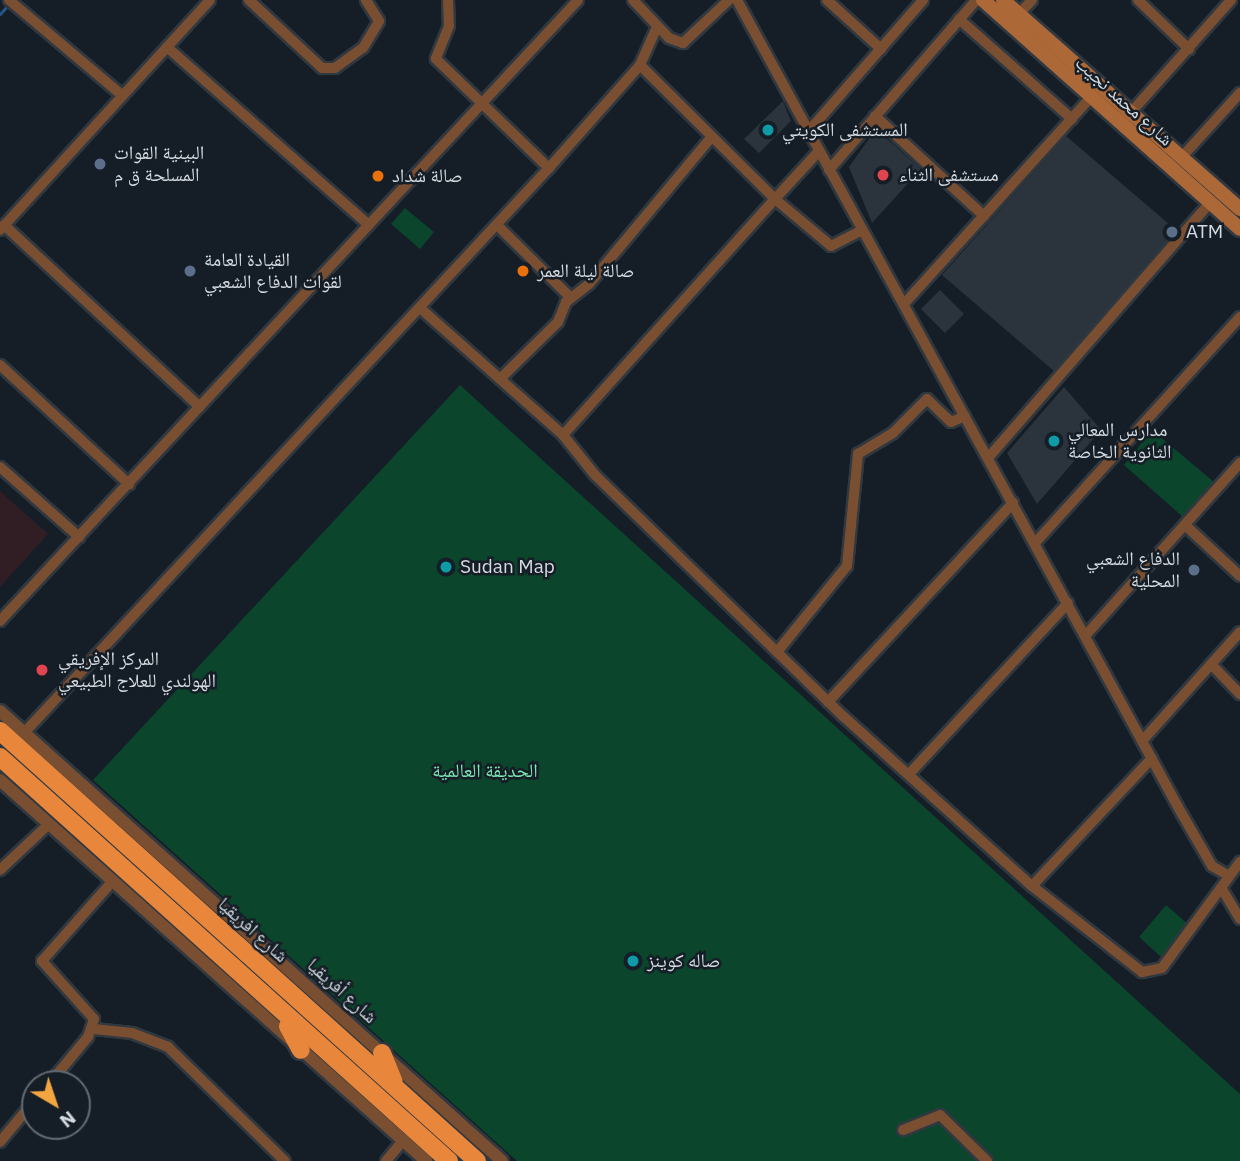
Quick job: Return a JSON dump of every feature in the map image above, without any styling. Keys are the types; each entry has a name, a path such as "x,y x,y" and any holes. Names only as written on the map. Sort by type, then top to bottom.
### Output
{"highway":[{"name":"شارع افريقيا","path":"0,731 477,1161"},
{"path":"0,757 117,875 148,893 449,1161"},
{"path":"117,875 134,851"},
{"path":"148,893 153,869"},
{"path":"281,1013 301,1050"},
{"path":"382,1053 397,1088"}],"main road":[{"name":"شارع محمد نجيب","path":"983,0 1091,97 1181,158 1237,202"},
{"name":"شارع محمد نجيب","path":"1003,0 1210,203 1240,229"}],"street":[{"path":"9,0 122,96"},
{"path":"200,407 2,228 210,0"},
{"path":"248,0 322,68 335,68 363,48 379,21 366,0"},
{"path":"449,0 449,26 436,60 549,168"},
{"path":"0,621 578,0"},
{"path":"633,0 657,27 676,42 693,39 729,0"},
{"path":"737,0 1212,866 1226,874"},
{"path":"827,0 881,50"},
{"path":"808,132 923,0"},
{"path":"829,170 976,0"},
{"path":"1019,14 1032,0"},
{"path":"1138,0 1189,49"},
{"path":"1125,118 1231,0"},
{"path":"960,19 1072,119"},
{"path":"25,732 549,168 640,65 657,27"},
{"path":"167,47 369,225"},
{"path":"640,65 709,140 831,246 862,230"},
{"path":"1181,158 1240,93"},
{"path":"904,304 1091,97"},
{"path":"875,116 984,216"},
{"path":"501,378 558,322 571,298 709,140"},
{"path":"563,435 819,151"},
{"path":"988,458 1210,203"},
{"path":"497,225 571,298"},
{"path":"420,307 563,435 595,475 828,702 910,773 1032,886 1148,974 1175,953 1222,889 1226,874 1240,862"},
{"path":"1035,542 1240,317"},
{"path":"0,365 129,484"},
{"path":"777,652 847,566 858,454 893,433 927,399 951,422 965,416"},
{"path":"1086,635 1240,463"},
{"path":"0,467 79,537"},
{"path":"828,702 1013,503"},
{"path":"1185,525 1240,576"},
{"path":"910,773 1068,603"},
{"path":"1143,740 1240,632"},
{"path":"1211,664 1240,694"},
{"name":"شارع أفريقيا","path":"0,711 502,1161"},
{"path":"1032,886 1152,758"},
{"path":"0,780 48,825 117,875 301,1050 426,1161"},
{"path":"0,870 48,825"},
{"path":"60,1070 94,1029 91,1010 42,961 117,875"},
{"path":"1222,889 1240,919"},
{"path":"94,1029 132,1033 168,1047 285,1161"},
{"path":"903,1130 940,1115 987,1161"},
{"path":"0,1142 21,1117"},
{"path":"386,1161 403,1141"}],"shaded area":[{"path":"0,491 48,534 0,587"}],"green space":[{"path":"405,208 434,232 420,249 391,224"},
{"name":"الحديقة العالمية","path":"460,385 1240,1094 1240,1161 517,1161 93,780"},
{"path":"1152,430 1214,482 1183,517 1124,465"},
{"path":"1166,905 1189,925 1161,957 1139,937"}],"building":[{"name":"المستشفى الكويتي","path":"783,101 791,121 759,153 744,139"},
{"name":"مستشفى الثناء","path":"876,129 921,169 872,223 849,167"},
{"path":"1066,136 1176,230 1054,371 942,275"},
{"path":"940,290 964,314 945,333 921,309"},
{"name":"مدارس المعالي الثانوية الخاصة","path":"1064,387 1101,430 1037,504 1007,453"}],"waterway":[{"path":"0,14 8,5"}],"place":[{"name":"المستشفى الكويتي","path":"768,130"},
{"name":"البينية القوات المسلحة ق م","path":"100,164"},
{"name":"مستشفى الثناء","path":"883,175"},
{"name":"صالة شداد","path":"378,176"},
{"name":"ATM","path":"1172,232"},
{"name":"القيادة العامة لقوات الدفاع الشعبي","path":"190,271"},
{"name":"صالة ليلة العمر","path":"523,271"},
{"name":"مدارس المعالي الثانوية الخاصة","path":"1054,441"},
{"name":"Sudan Map","path":"446,567"},
{"name":"الدفاع الشعبي المحلية","path":"1194,570"},
{"name":"المركز الإفريقي الهولندي للعلاج الطبيعي","path":"42,670"},
{"name":"صاله كوينز","path":"633,961"}]}
